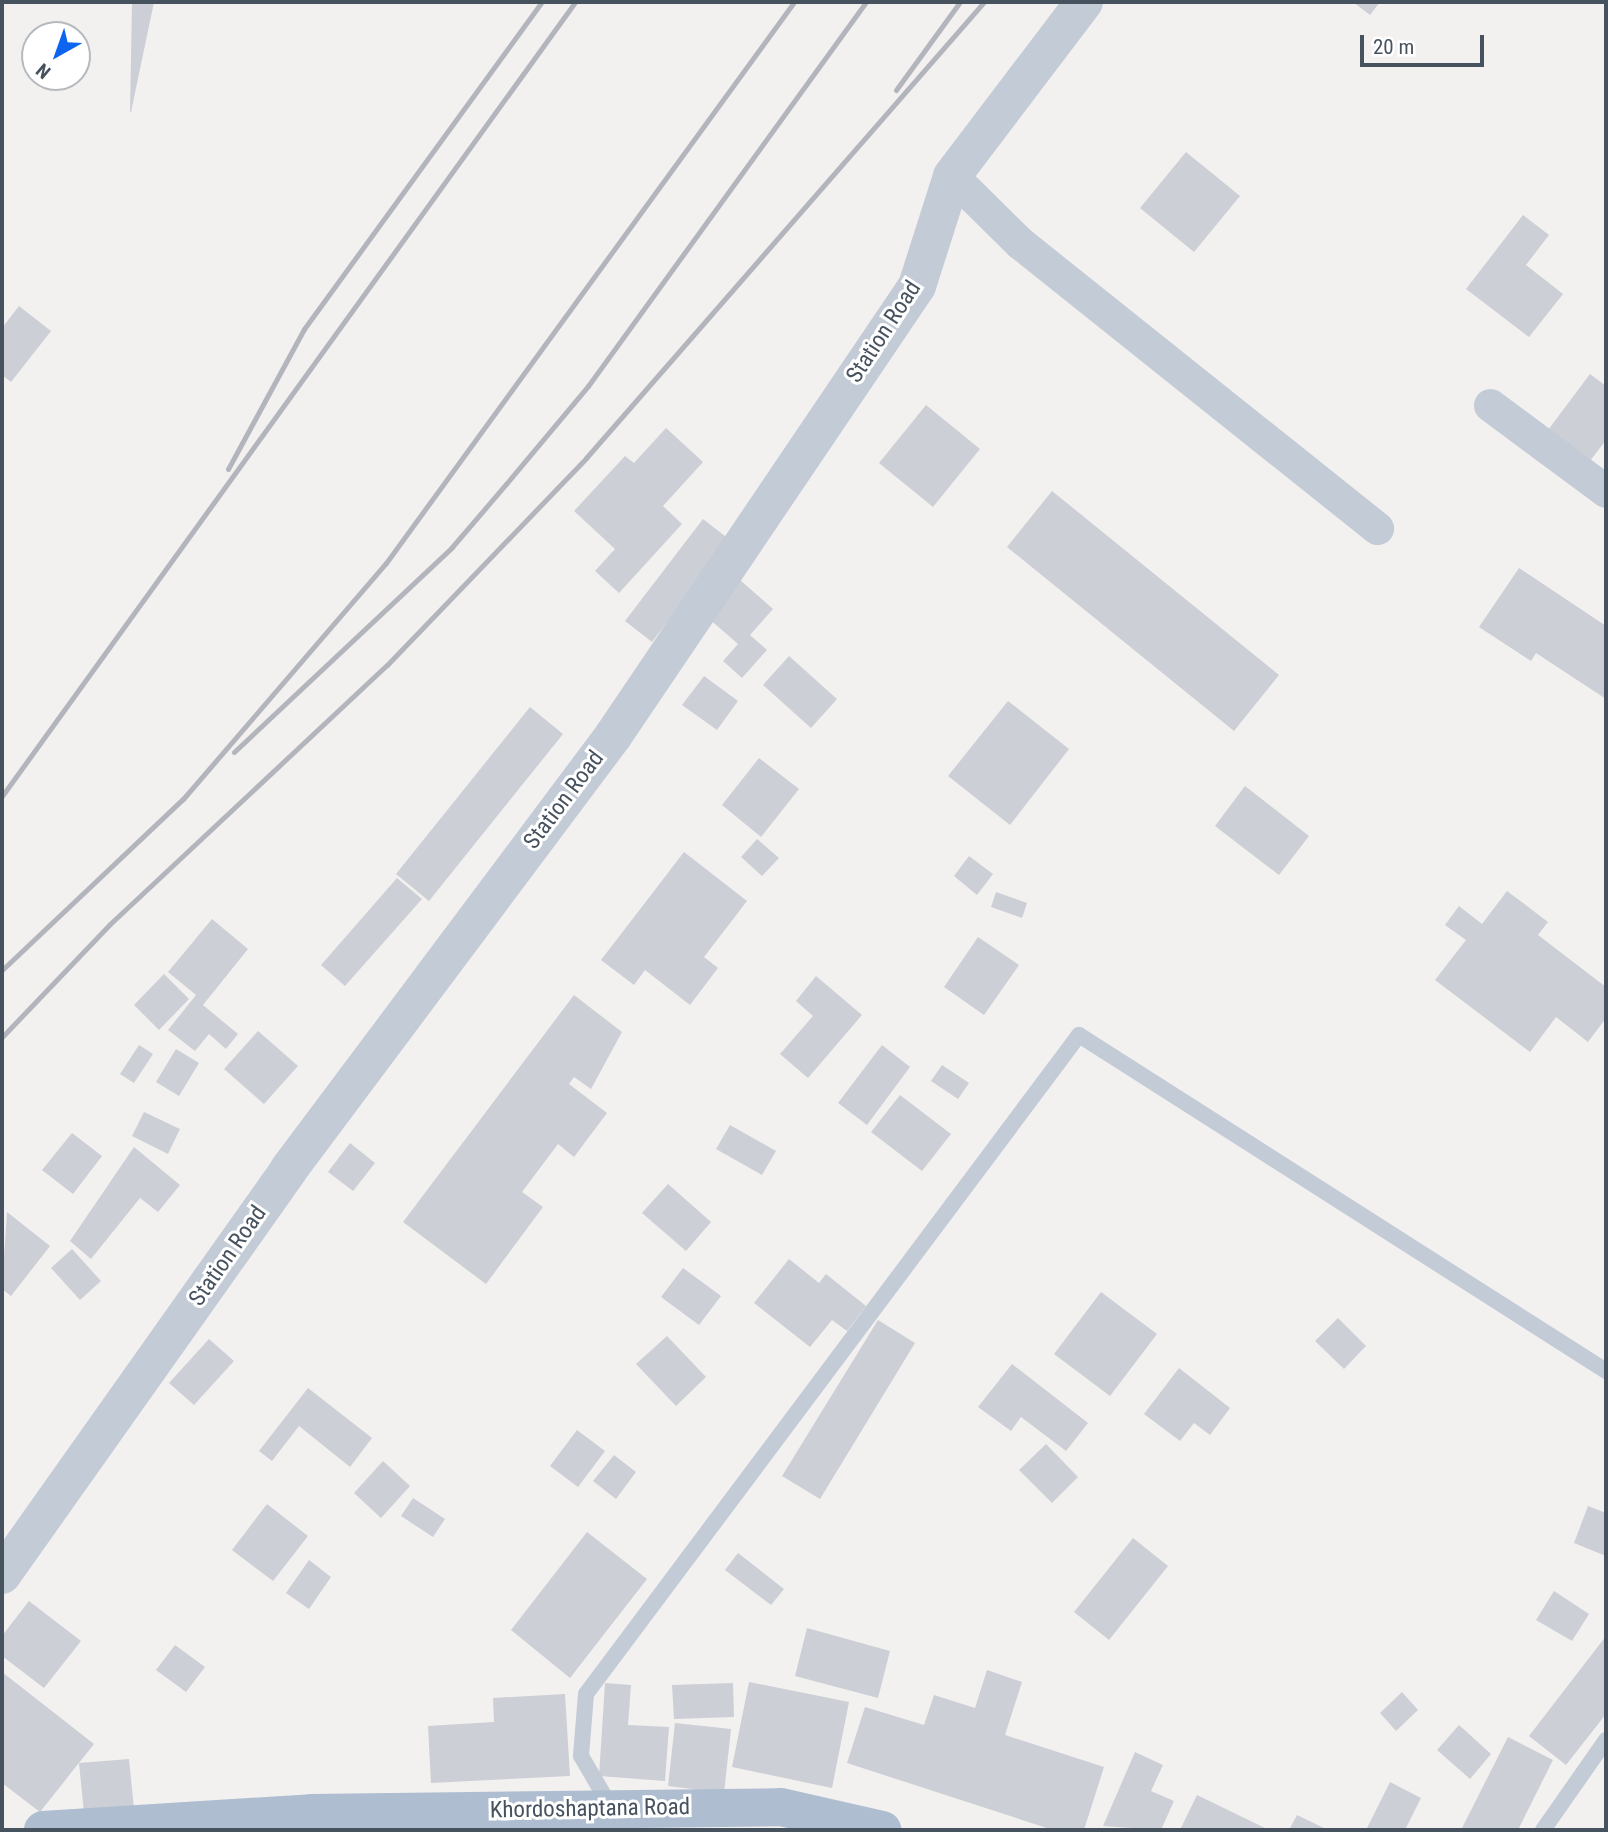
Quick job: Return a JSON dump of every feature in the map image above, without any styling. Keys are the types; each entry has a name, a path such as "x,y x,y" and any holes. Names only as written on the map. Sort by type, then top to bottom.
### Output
{"main road":[{"name":"Khordoshaptana Road","path":"43,1830 311,1813 612,1819 781,1807 882,1830"}],"street":[{"name":"Station Road","path":"2,1575 289,1169 621,724 917,286 952,176 1084,2"},
{"path":"952,176 1020,243 1377,528"},
{"path":"1490,405 1606,491"}],"lane":[{"path":"612,1819 581,1756 586,1694 1079,1035 1606,1371"},
{"path":"1543,1830 1606,1740"}],"building":[{"path":"132,2 154,2 130,112"},
{"path":"1353,2 1380,2 1370,15"},
{"path":"1186,152 1240,196 1194,252 1140,208"},
{"path":"1523,215 1549,235 1526,265 1563,294 1529,337 1466,289"},
{"path":"19,306 51,331 11,382 2,375 2,328"},
{"path":"1590,374 1606,386 1606,440 1590,461 1548,430"},
{"path":"926,405 980,449 933,507 879,463"},
{"path":"666,428 703,462 663,506 682,524 619,593 595,571 615,549 574,511 625,456 634,463"},
{"path":"1052,491 1279,675 1234,731 1007,547"},
{"path":"703,519 730,540 652,642 625,621"},
{"path":"1519,568 1606,626 1606,699 1536,653 1531,661 1479,627"},
{"path":"740,580 773,609 750,635 767,650 742,678 723,661 738,644 707,617"},
{"path":"789,656 837,699 811,728 763,685"},
{"path":"704,676 738,701 717,730 682,705"},
{"path":"1008,701 1069,749 1010,825 948,776"},
{"path":"530,707 563,734 429,901 396,874"},
{"path":"759,758 799,789 761,837 722,805"},
{"path":"1245,786 1309,836 1279,875 1215,826"},
{"path":"757,839 779,858 762,876 741,857"},
{"path":"684,852 747,901 704,957 718,968 690,1005 645,970 634,985 601,960"},
{"path":"969,856 993,874 977,895 954,876"},
{"path":"397,878 422,899 345,986 321,965"},
{"path":"1507,891 1548,922 1538,935 1606,987 1606,1018 1588,1042 1556,1017 1530,1052 1435,980 1466,940 1445,925 1459,906 1482,924"},
{"path":"996,892 1027,903 1022,918 991,907"},
{"path":"212,919 248,949 203,1005 238,1034 226,1049 209,1034 195,1051 168,1030 196,995 168,972"},
{"path":"978,937 1019,965 984,1015 944,987"},
{"path":"164,974 189,999 159,1030 134,1005"},
{"path":"816,976 862,1015 808,1078 780,1054 813,1016 796,1001"},
{"path":"574,995 622,1032 591,1089 574,1077 569,1084 607,1113 574,1157 558,1144 522,1192 543,1207 486,1284 403,1222"},
{"path":"258,1031 298,1066 264,1104 224,1069"},
{"path":"139,1045 153,1054 134,1083 120,1074"},
{"path":"882,1045 910,1067 867,1125 838,1103"},
{"path":"176,1049 199,1063 179,1096 156,1082"},
{"path":"942,1065 969,1083 958,1099 931,1081"},
{"path":"900,1095 951,1134 922,1171 871,1132"},
{"path":"144,1112 180,1129 168,1154 132,1136"},
{"path":"730,1125 776,1151 762,1175 716,1149"},
{"path":"72,1133 102,1156 73,1194 42,1170"},
{"path":"350,1143 375,1163 353,1191 328,1172"},
{"path":"134,1147 180,1185 158,1212 140,1198 91,1259 70,1241"},
{"path":"668,1184 711,1222 686,1251 642,1213"},
{"path":"7,1212 50,1246 11,1296 2,1289"},
{"path":"72,1249 101,1281 80,1300 51,1268"},
{"path":"789,1259 819,1283 826,1274 866,1306 847,1331 832,1320 810,1347 754,1303"},
{"path":"683,1268 721,1296 699,1325 661,1297"},
{"path":"1101,1292 1157,1334 1110,1396 1054,1354"},
{"path":"1338,1318 1366,1346 1344,1369 1315,1341"},
{"path":"878,1320 915,1343 820,1499 782,1476"},
{"path":"667,1336 706,1377 676,1406 636,1364"},
{"path":"209,1339 234,1361 194,1405 169,1383"},
{"path":"1012,1364 1088,1423 1066,1451 1021,1417 1011,1431 978,1407"},
{"path":"1179,1368 1230,1408 1210,1435 1194,1423 1180,1441 1144,1414"},
{"path":"308,1388 372,1438 350,1467 299,1426 272,1461 259,1451"},
{"path":"577,1430 605,1451 578,1487 550,1466"},
{"path":"1046,1444 1078,1477 1052,1503 1019,1470"},
{"path":"614,1455 636,1472 616,1499 593,1481"},
{"path":"383,1461 410,1486 381,1518 354,1493"},
{"path":"413,1498 445,1519 433,1537 401,1516"},
{"path":"267,1504 308,1536 273,1581 232,1550"},
{"path":"1588,1506 1606,1513 1606,1556 1574,1543"},
{"path":"587,1532 647,1579 570,1678 511,1630"},
{"path":"1133,1538 1168,1566 1109,1640 1074,1612"},
{"path":"738,1553 784,1589 771,1605 725,1570"},
{"path":"309,1560 331,1577 309,1609 286,1593"},
{"path":"1554,1591 1589,1614 1572,1641 1536,1620"},
{"path":"29,1601 81,1641 44,1688 2,1656 2,1636"},
{"path":"807,1628 890,1651 878,1698 795,1676"},
{"path":"1606,1636 1606,1714 1566,1765 1529,1736"},
{"path":"175,1645 205,1667 186,1692 156,1670"},
{"path":"987,1670 1022,1682 1005,1735 1104,1767 1084,1830 1053,1830 847,1763 865,1707 924,1725 934,1695 975,1708"},
{"path":"2,1672 94,1744 40,1812 2,1783"},
{"path":"749,1682 849,1702 832,1788 732,1767"},
{"path":"605,1683 631,1685 628,1725 669,1727 665,1781 599,1776"},
{"path":"733,1683 734,1717 674,1719 672,1685"},
{"path":"1402,1692 1418,1710 1396,1731 1380,1713"},
{"path":"565,1694 570,1776 431,1783 428,1726 494,1722 493,1698"},
{"path":"675,1723 731,1729 724,1793 668,1786"},
{"path":"1459,1725 1491,1754 1470,1779 1437,1750"},
{"path":"1508,1737 1553,1760 1518,1830 1461,1830"},
{"path":"1135,1752 1163,1765 1151,1791 1174,1801 1161,1830 1103,1826"},
{"path":"129,1759 134,1809 84,1813 79,1763"},
{"path":"1390,1782 1421,1798 1405,1830 1366,1830"},
{"path":"1197,1795 1269,1830 1180,1830"},
{"path":"1297,1815 1328,1830 1289,1830"}],"railway":[{"path":"228,469 304,329 542,2"},
{"path":"2,796 575,2"},
{"path":"2,970 183,799 386,563 794,2"},
{"path":"234,752 452,547 506,484 588,386 866,2"},
{"path":"896,90 960,2"},
{"path":"2,1037 110,924 387,665 586,458 984,2"}]}
